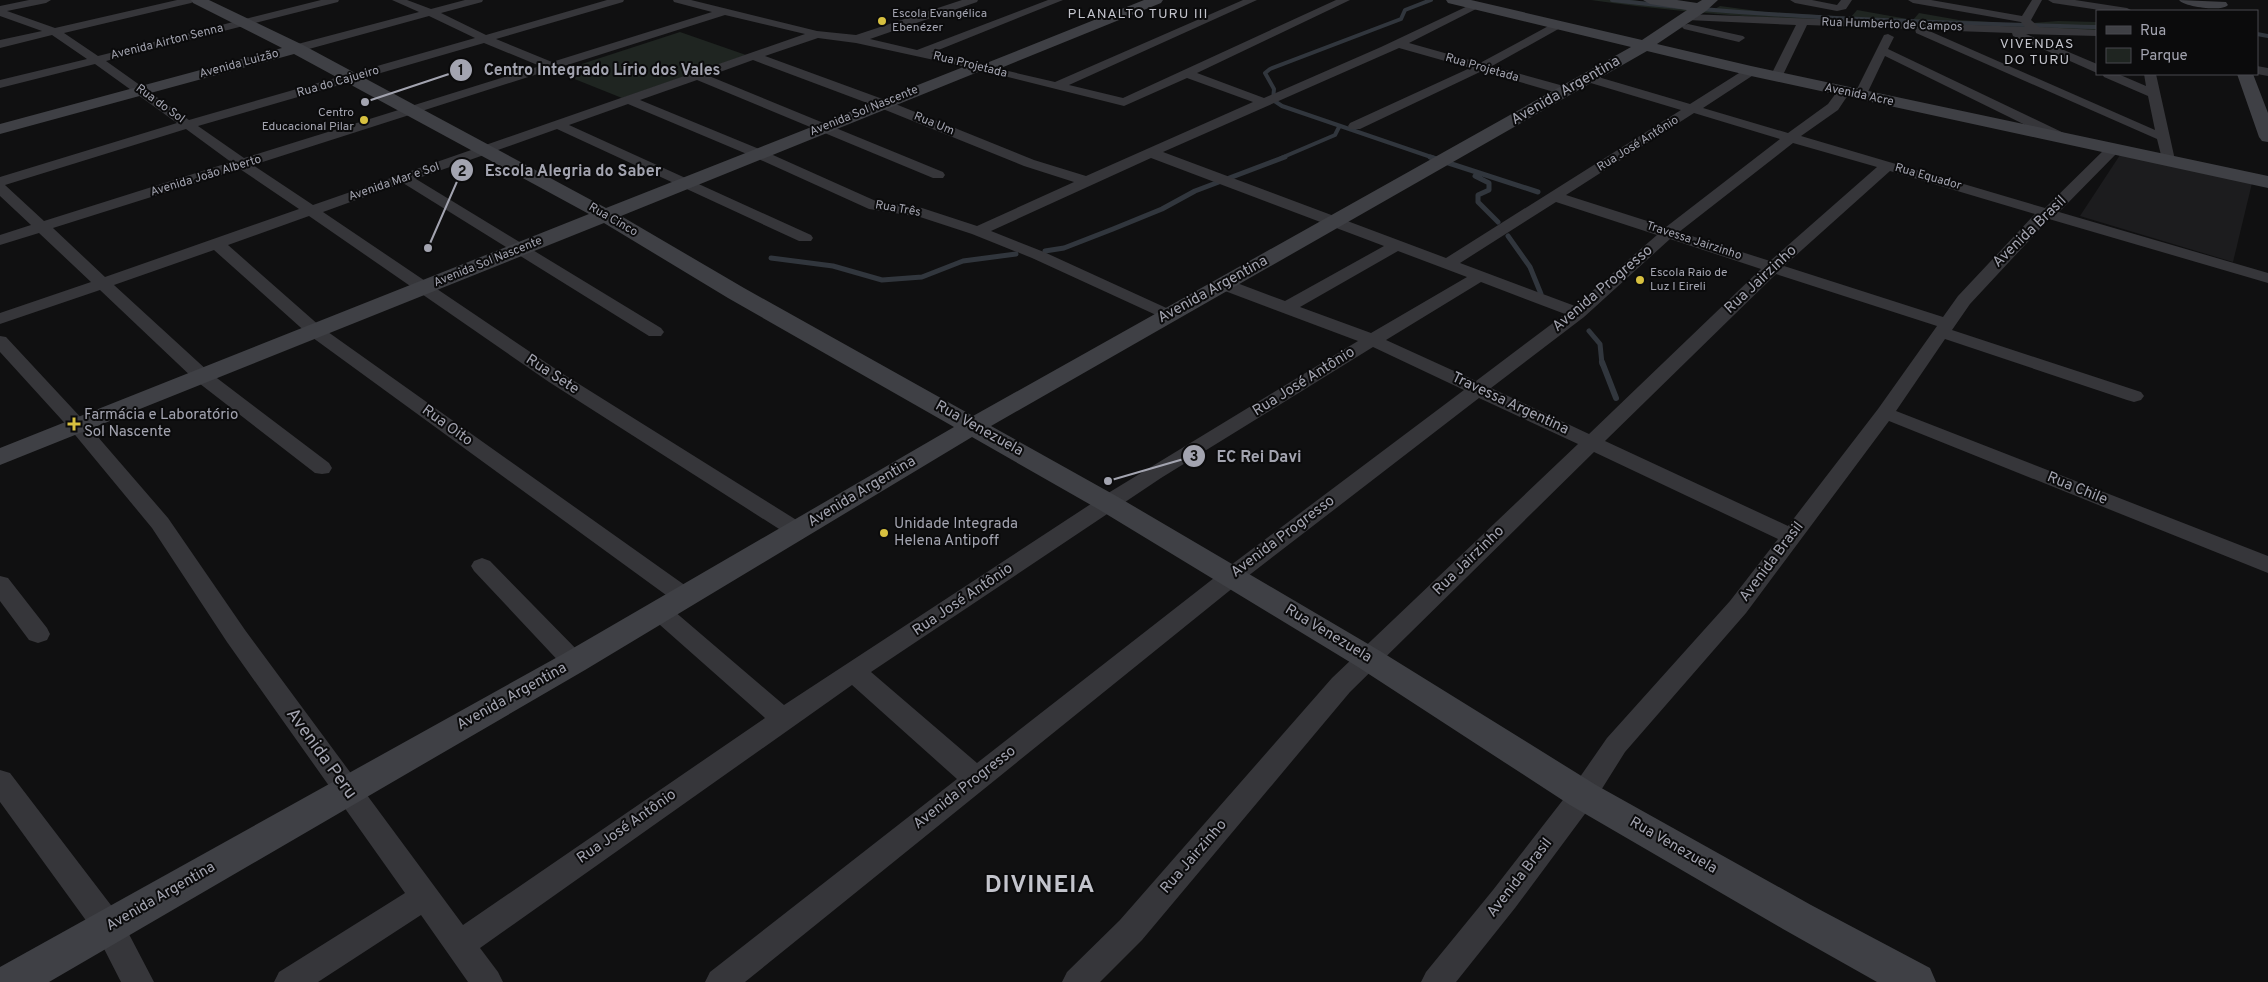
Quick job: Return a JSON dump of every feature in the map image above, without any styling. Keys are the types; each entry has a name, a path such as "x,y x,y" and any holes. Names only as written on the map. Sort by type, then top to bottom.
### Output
{"street":[{"path":"0,11 46,0"},
{"path":"0,44 191,0"},
{"name":"Rua Cinco","path":"198,0 298,48 413,111 488,149 688,263 736,294"},
{"name":"Avenida Airton Senna","path":"0,84 334,0"},
{"path":"397,0 431,13 486,39 559,66"},
{"name":"Avenida Luizão","path":"0,129 478,0"},
{"name":"Rua do Cajueiro","path":"0,182 189,124 619,0"},
{"name":"Rua Projetada","path":"678,0 817,34 856,39 920,53 1123,102 1189,74"},
{"path":"856,39 974,0"},
{"path":"920,53 1058,0"},
{"name":"Avenida Sol Nascente","path":"0,457 883,104 1156,0"},
{"path":"1056,86 1252,0"},
{"path":"1189,74 1345,0"},
{"name":"Avenida Acre","path":"1453,0 1751,72 2268,182"},
{"path":"1650,0 1695,12 1739,38"},
{"path":"1795,0 1843,4"},
{"path":"1913,0 2030,25 2035,0"},
{"path":"2053,0 2120,10"},
{"path":"2186,0 2221,5"},
{"path":"978,231 1149,152 1399,44 1476,6"},
{"name":"Rua do Sol","path":"0,11 53,32 97,60 312,211"},
{"name":"Avenida João Alberto","path":"0,240 413,111 422,110 725,11"},
{"name":"Rua Humberto de Campos","path":"1695,12 1803,22 2005,30 2030,25 2096,33"},
{"name":"Avenida Argentina","path":"11,982 574,662 973,426 1566,91 1644,46 1695,12"},
{"path":"1776,77 1803,22"},
{"path":"1355,126 1481,67 1558,25"},
{"name":"Avenida Progresso","path":"720,982 1231,577 1578,313 1668,233 1791,137 1852,94 1881,50 1893,25"},
{"path":"1909,26 2159,136"},
{"path":"2005,30 2096,69"},
{"name":"Avenida Mar e Sol","path":"0,319 817,34"},
{"name":"Rua Projetada","path":"1399,44 1566,91"},
{"path":"1881,50 2063,138"},
{"name":"Rua Um","path":"753,56 883,104 1016,158 1087,181"},
{"name":"Rua José Antônio","path":"1448,264 1751,72"},
{"path":"1189,74 1269,100"},
{"path":"2110,75 2154,94"},
{"path":"2150,75 2159,136 2168,160"},
{"path":"2246,75 2262,104 2268,137"},
{"path":"698,76 938,175"},
{"name":"Rua Equador","path":"1588,78 2049,212 2268,278"},
{"name":"Rua Três","path":"629,100 759,154 874,206 922,213 978,231 1038,256 1167,315"},
{"path":"558,125 805,238"},
{"path":"2085,143 2159,136"},
{"name":"Avenida Brasil","path":"1437,982 1504,899 1583,795 1616,745 1738,607 1885,413 1944,328 1979,282 2039,219 2049,212 2113,149"},
{"path":"1149,152 1578,313"},
{"name":"Rua Jairzinho","path":"1078,982 1131,930 1341,686 1773,267 1887,166"},
{"path":"405,178 654,332"},
{"path":"0,188 202,376 322,468"},
{"name":"Travessa Jairzinho","path":"1554,196 1773,267 2134,396"},
{"name":"Rua Sete","path":"312,211 556,378 798,531"},
{"name":"Rua Oito","path":"217,244 315,331 685,597"},
{"path":"1286,308 1397,245"},
{"name":"Rua José Antônio","path":"459,945 783,719 1108,502 1480,276"},
{"name":"Travessa Argentina","path":"1223,284 1372,340 1792,537"},
{"name":"Rua Venezuela","path":"736,294 1108,502 1369,659 1583,795 1797,917 1916,982"},
{"name":"Avenida Peru","path":"0,341 78,426 160,523 236,636 487,982"},
{"name":"Rua Chile","path":"1885,413 2268,565"},
{"path":"482,566 574,662"},
{"path":"0,584 38,634"},
{"path":"659,612 783,719"},
{"path":"854,672 976,779"},
{"path":"0,781 109,927 138,982"},
{"path":"290,982 425,897"}],"shaded area":[{"path":"2120,155 2252,183 2233,262 2080,216"}],"green space":[{"path":"1591,0 1632,0 1713,10 1720,6 1765,12 1851,17 1857,10 1913,20 1919,13 1959,20 2021,24 2058,21 2096,22 2096,31 1780,19 1654,8"},
{"path":"680,32 746,55 622,98 557,72"}],"waterway":[{"path":"1431,0 1405,10 1401,19 1270,69 1265,73 1274,89 1273,100 1282,106 1434,158"},
{"path":"1612,0 1793,16 2096,27"},
{"path":"2258,34 2268,36"},
{"path":"1281,158 1335,135 1339,127"},
{"path":"1045,251 1064,248 1113,229 1162,209 1195,191 1285,157"},
{"path":"1430,157 1538,192"},
{"path":"1475,176 1489,183 1489,190 1478,195 1478,202 1498,222"},
{"path":"1508,236 1530,267 1541,294"},
{"path":"771,258 833,266 882,280 922,277 963,261 1016,254"},
{"path":"1589,331 1600,344 1602,364"},
{"path":"1602,362 1616,398"}],"place":[{"name":"Escola Evangélica Ebenézer","path":"882,21"},
{"name":"Centro Integrado Lírio dos Vales","path":"365,102"},
{"name":"Centro Educacional Pilar","path":"364,120"},
{"name":"Escola Alegria do Saber","path":"428,248"},
{"name":"Escola Raio de Luz I Eireli","path":"1640,280"},
{"name":"Farmácia e Laboratório Sol Nascente","path":"74,424"},
{"name":"EC Rei Davi","path":"1108,481"},
{"name":"Unidade Integrada Helena Antipoff","path":"884,533"}],"district":[{"name":"PLANALTO TURU III","path":"1138,14"},
{"name":"VIVENDAS DO TURU","path":"2037,52"},
{"name":"DIVINEIA","path":"1040,886"}]}
